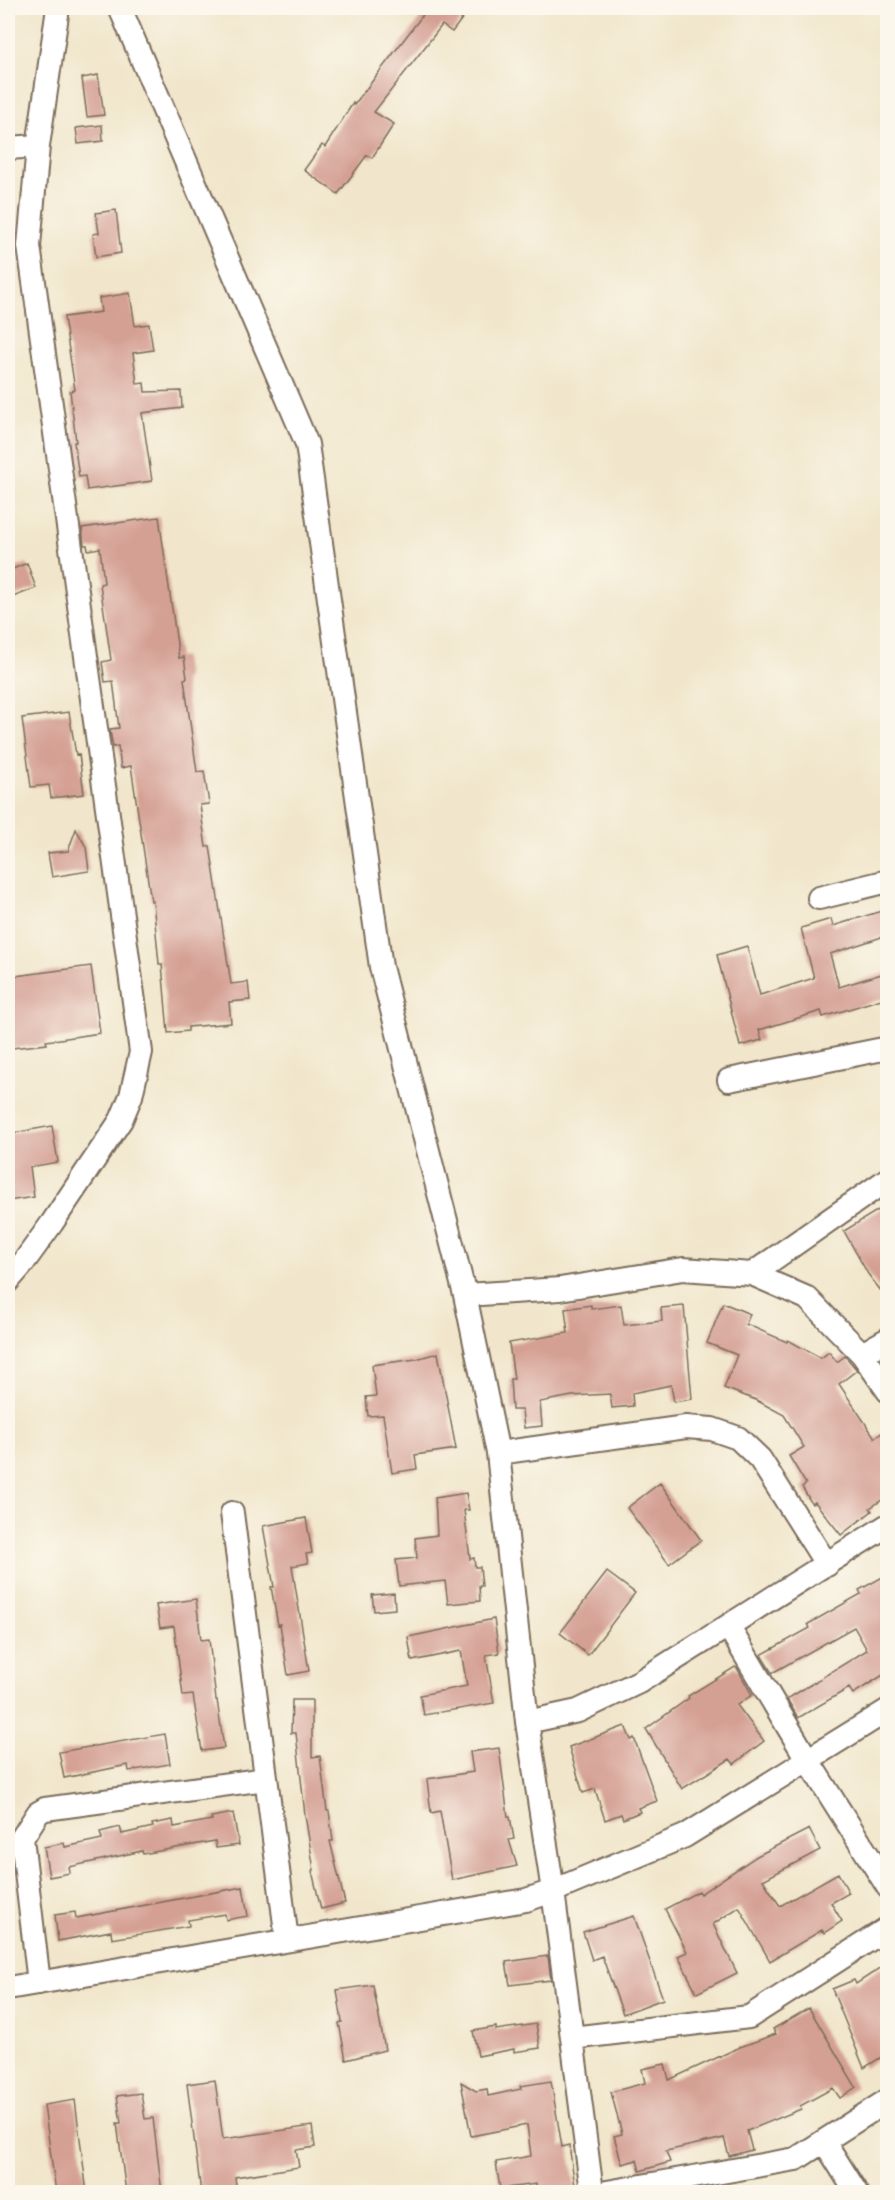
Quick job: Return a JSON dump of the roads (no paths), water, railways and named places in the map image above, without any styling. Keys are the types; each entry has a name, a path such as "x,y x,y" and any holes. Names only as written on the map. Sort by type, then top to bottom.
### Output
{"street":[{"path":"8,1281 52,1223 121,1120 130,1096 141,1052 29,246 38,146 58,8"},
{"path":"120,8 307,444 381,968 465,1295 498,1453 527,1722 553,1891 592,2193"},
{"path":"8,148 38,146"},
{"path":"819,898 888,881"},
{"path":"729,1080 888,1048"},
{"path":"752,1274 888,1179"},
{"path":"465,1295 560,1289 683,1269 752,1274 807,1298 862,1354 888,1390"},
{"path":"862,1354 888,1339"},
{"path":"498,1453 686,1427 712,1429 738,1438 760,1459 827,1565"},
{"path":"232,1513 287,1940"},
{"path":"527,1722 578,1711 639,1682 888,1526"},
{"path":"728,1626 807,1759 888,1887"},
{"path":"8,1988 526,1900 685,1836 888,1710"},
{"path":"39,1983 22,1838 38,1813 45,1809 266,1779"},
{"path":"572,2038 749,2017 888,1928"},
{"path":"606,2193 796,2159 888,2100"},
{"path":"824,2141 856,2193"}]}
